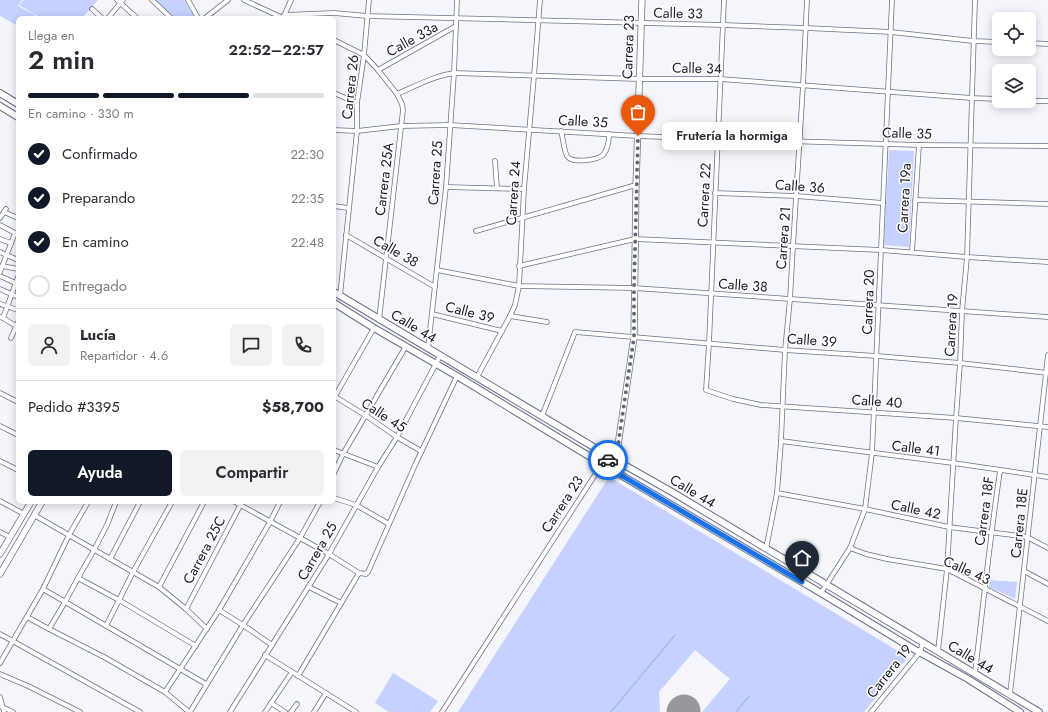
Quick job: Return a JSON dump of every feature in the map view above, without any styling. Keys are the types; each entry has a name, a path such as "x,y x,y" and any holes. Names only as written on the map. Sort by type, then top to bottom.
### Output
{"main road":[{"path":"0,93 16,103"},
{"path":"0,106 16,116"},
{"name":"Calle 44","path":"337,294 612,458 672,492 1039,712"},
{"name":"Calle 44","path":"336,304 602,464 968,679 1020,712"}],"street":[{"path":"117,0 122,2 135,16"},
{"path":"152,0 169,16"},
{"path":"188,0 197,16"},
{"path":"208,16 228,0"},
{"name":"Calle 33","path":"244,0 281,16"},
{"path":"283,16 291,0"},
{"name":"Carrera 26","path":"337,294 346,235 356,131 357,103 364,55 369,0"},
{"name":"Carrera 25","path":"428,348 446,187 454,73 457,0"},
{"name":"Carrera 24","path":"477,377 510,316 515,305 519,286 524,189 540,0"},
{"name":"Carrera 23","path":"442,712 602,464 612,458 618,445 634,337 636,184 642,0"},
{"name":"Carrera 22","path":"706,390 724,0"},
{"name":"Carrera 21","path":"766,549 777,493 781,441 792,246 800,141 807,0"},
{"name":"Carrera 20","path":"821,593 850,548 865,510 872,453 892,0"},
{"name":"Carrera 19","path":"938,652 947,569 962,311 967,257 975,0"},
{"path":"110,16 122,2"},
{"path":"92,9 100,16"},
{"name":"Calle 33","path":"296,16 334,13 367,16 806,28 891,32 992,42"},
{"name":"Calle 33a","path":"378,70 456,26"},
{"path":"336,41 364,55"},
{"path":"1036,43 1048,44"},
{"name":"Carrera 25A","path":"364,55 397,94 403,110 379,320"},
{"name":"Calle 34","path":"397,94 433,78 454,73 639,79 720,78 992,99"},
{"path":"336,94 357,103"},
{"path":"1036,100 1048,101"},
{"name":"Calle 35","path":"336,130 356,131 401,126 450,125 718,139 919,145 1048,146"},
{"path":"561,131 567,156 575,161 591,160 603,155 606,151 609,134"},
{"name":"Carrera 19a","path":"912,252 919,145"},
{"path":"495,161 497,188"},
{"path":"476,231 636,184"},
{"path":"446,187 524,189"},
{"name":"Calle 36","path":"715,193 796,196 883,203"},
{"path":"915,200 1048,204"},
{"path":"336,206 348,208"},
{"path":"0,218 5,210 16,217"},
{"path":"0,226 16,234"},
{"name":"Calle 38","path":"346,235 435,287"},
{"path":"0,272 11,243 16,236"},
{"path":"0,239 11,243"},
{"path":"520,266 635,239 881,250 1048,262"},
{"path":"0,252 16,259"},
{"path":"2,265 16,269"},
{"name":"Calle 38","path":"437,270 519,286 634,288 1048,317"},
{"path":"0,276 16,284"},
{"path":"16,286 2,317 16,324"},
{"path":"0,289 16,296"},
{"path":"0,304 16,309"},
{"name":"Calle 39","path":"432,314 502,331"},
{"path":"510,316 547,322"},
{"path":"12,338 16,327"},
{"path":"336,394 374,328"},
{"name":"Calle 39","path":"542,416 575,332 960,363 1047,372"},
{"path":"336,469 365,415 406,346"},
{"name":"Carrera 18E","path":"1010,694 1048,355"},
{"name":"Carrera 25","path":"230,712 329,554 378,467 397,437 440,356"},
{"path":"243,504 270,522 329,554 361,574 366,574 421,451 457,376"},
{"name":"Calle 40","path":"706,390 733,399 761,405 956,418 1048,427"},
{"path":"0,393 16,401"},
{"name":"Calle 45","path":"336,398 421,451"},
{"path":"0,426 16,434"},
{"name":"Calle 41","path":"781,441 1048,477"},
{"path":"336,451 378,467"},
{"path":"0,460 16,469"},
{"name":"Carrera 18F","path":"975,673 986,589 991,532 1000,471"},
{"name":"Calle 42","path":"777,493 949,527 1027,537 1048,548"},
{"path":"336,499 356,505 389,524"},
{"path":"0,501 24,514"},
{"path":"0,554 30,504"},
{"path":"0,574 41,504"},
{"path":"0,663 43,589 69,535 87,504"},
{"path":"50,629 94,550 107,525 115,504"},
{"path":"110,559 139,504"},
{"path":"106,626 133,572 171,504"},
{"path":"159,587 203,504"},
{"name":"Carrera 25C","path":"186,609 240,504"},
{"path":"165,692 219,610 279,504"},
{"path":"27,617 104,657 165,692 189,712 243,625 300,538 319,504"},
{"path":"34,514 159,587 186,609 207,629"},
{"path":"0,532 10,537"},
{"name":"Calle 43","path":"850,548 866,554 888,559 947,569 1048,621"},
{"path":"1024,571 1048,584"},
{"path":"298,676 341,603 361,574"},
{"path":"78,578 119,600 196,646"},
{"path":"309,587 341,603"},
{"path":"43,589 206,684"},
{"path":"219,610 272,645"},
{"path":"0,634 140,712"},
{"name":"Carrera 19","path":"871,712 920,652 923,643"},
{"path":"266,655 356,712"},
{"path":"265,712 292,672"},
{"path":"0,674 80,712"},
{"path":"314,712 326,693"},
{"path":"0,697 4,712"},
{"path":"271,703 285,712"},
{"path":"292,712 297,704"},
{"path":"2,707 13,712"}],"shaded area":[{"path":"0,0 22,0 18,6 35,15 16,16 16,25 0,16"},
{"path":"24,0 98,0 84,16 38,16 19,5"},
{"path":"155,0 184,0 194,16 172,16"},
{"path":"889,150 914,151 909,247 884,245"},
{"path":"609,477 908,657 864,712 702,712 730,679 695,650 659,692 660,712 458,712"},
{"path":"989,580 1017,582 1015,599 989,587"},
{"path":"393,673 438,701 430,712 389,712 375,703"}],"waterway":[{"path":"611,712 675,635"},
{"path":"736,712 749,696"}],"way so far":[{"path":"608,460 612,458 618,445 634,337 638,136"}],"place":[{"name":"Frutería la hormiga","path":"638,136"}],"route":[{"path":"608,460 602,464 802,582"}]}
